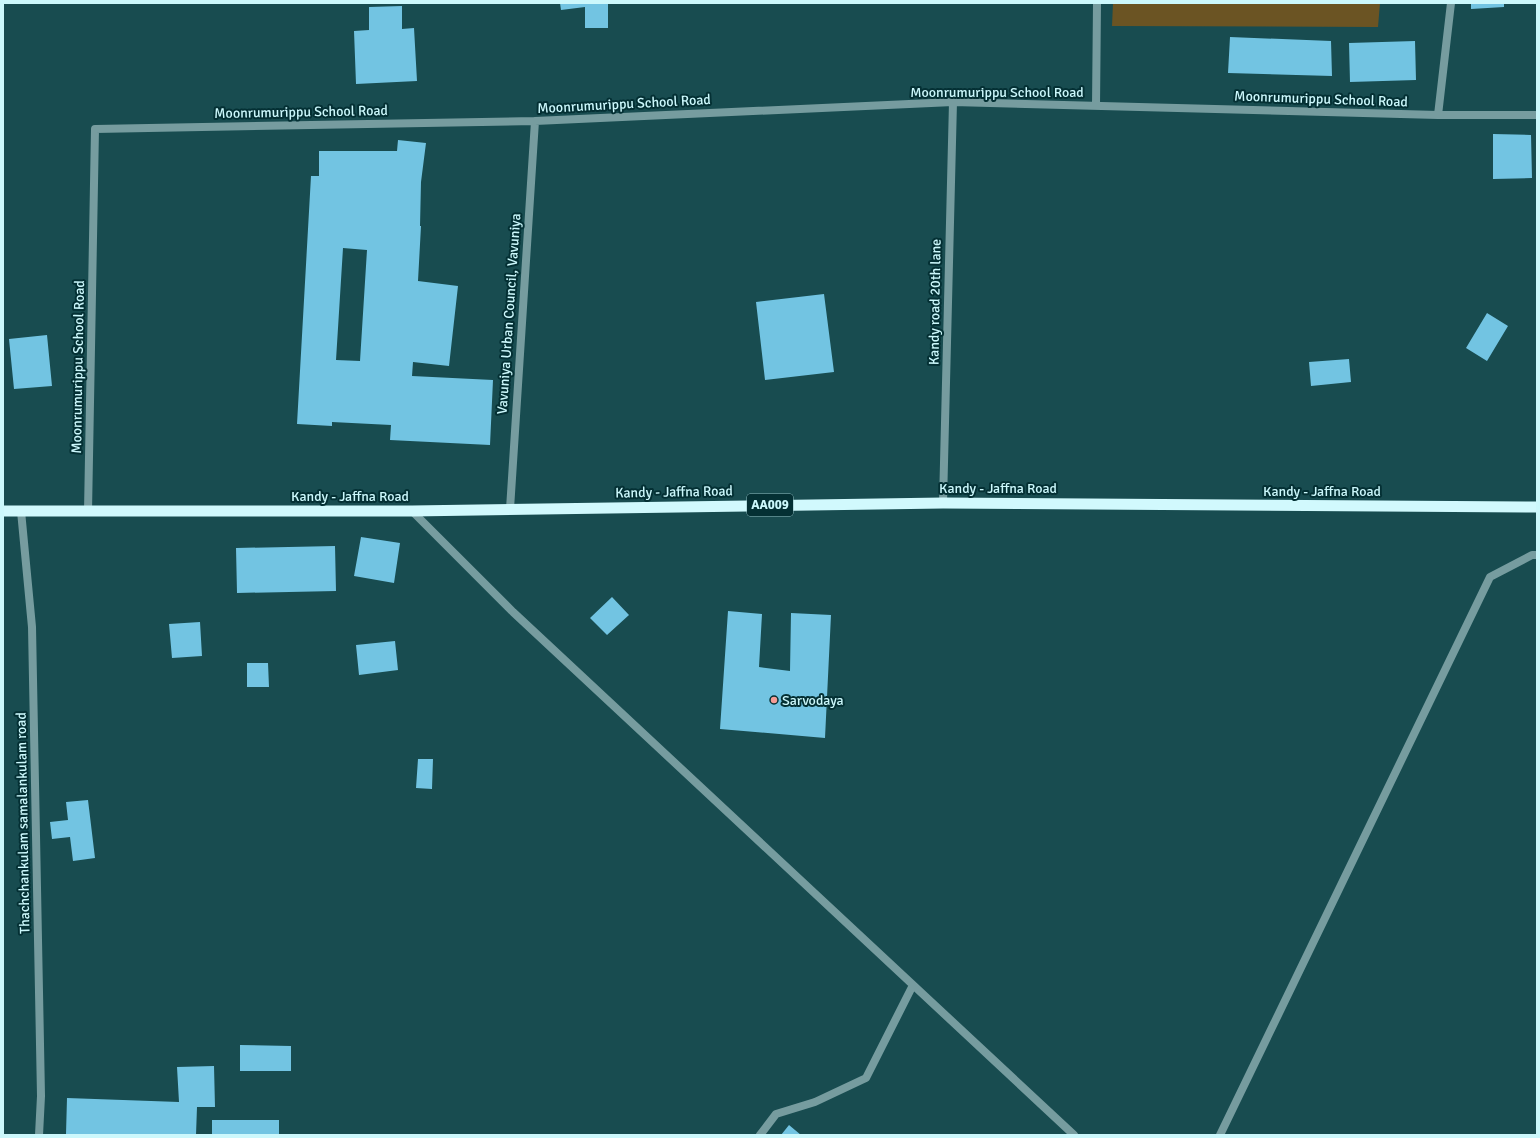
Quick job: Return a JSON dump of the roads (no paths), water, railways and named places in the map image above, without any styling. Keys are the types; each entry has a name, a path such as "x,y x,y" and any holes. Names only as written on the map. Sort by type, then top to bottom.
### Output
{"highway":[{"name":"Kandy - Jaffna Road","path":"3,512 412,511 943,503 1537,507"}],"street":[{"path":"1096,106 1098,3"},
{"path":"1438,115 1450,3"},
{"name":"Moonrumurippu School Road","path":"88,512 95,129 535,121 953,102 1438,115 1537,115"},
{"name":"Kandy road 20th lane","path":"943,503 953,102"},
{"name":"Vavuniya Urban Council, Vavuniya","path":"510,509 535,121"},
{"name":"Thachchankulam samalankulam road","path":"22,511 32,627 41,1096 39,1135"},
{"path":"412,511 513,612 1074,1135"},
{"path":"1220,1135 1490,577 1532,555 1537,555"},
{"path":"760,1135 776,1114 815,1102 866,1078 913,985"}],"place":[{"name":"Sarvodaya","path":"774,700"}]}
